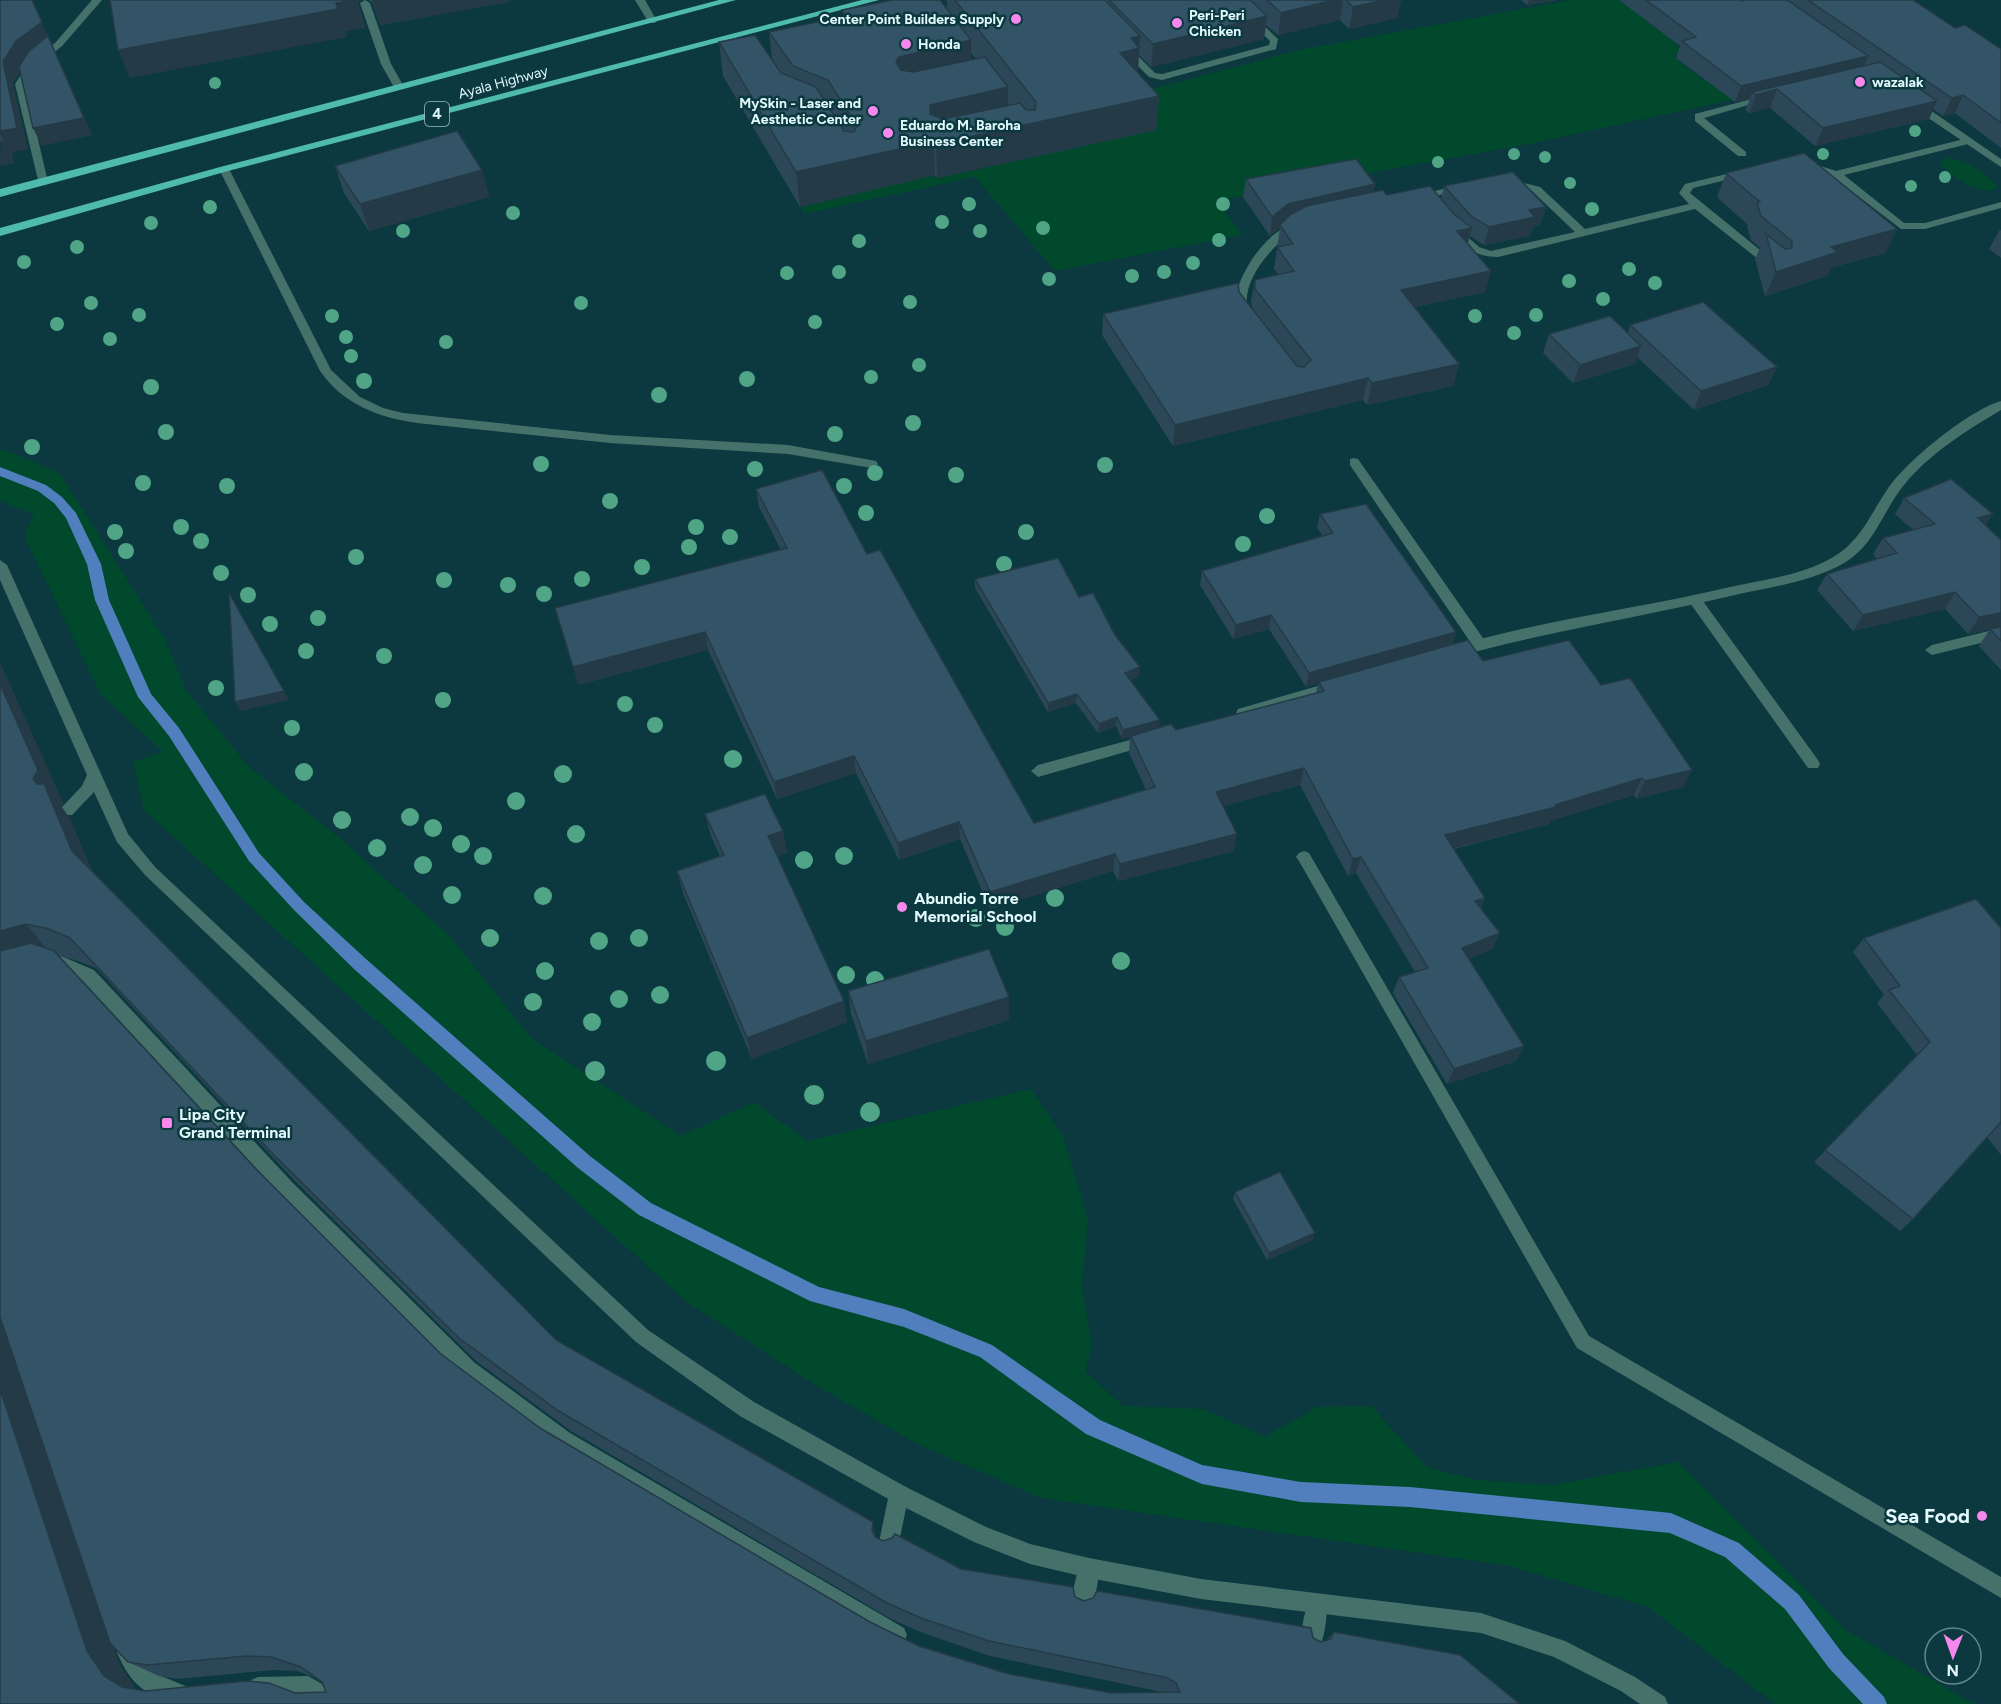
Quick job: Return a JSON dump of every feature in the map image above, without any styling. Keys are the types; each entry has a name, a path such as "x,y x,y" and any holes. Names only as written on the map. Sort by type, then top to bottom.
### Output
{"highway":[{"name":"Ayala Highway","path":"0,193 731,0"},
{"path":"824,0 835,11"},
{"name":"Ayala Highway","path":"0,232 225,169 748,40 874,0"}],"street":[{"path":"43,182 20,84 31,64 60,43 80,15 97,0"},
{"path":"640,0 652,21"},
{"path":"1119,42 1157,77 1273,47 1275,41 1232,0"},
{"path":"365,3 386,64 399,87"},
{"path":"1742,154 1700,121 1699,116 1784,95"},
{"path":"1911,101 2001,164"},
{"path":"1836,174 1968,141"},
{"path":"1786,164 1810,164 1836,174 1901,226 1925,226 2001,205"},
{"path":"225,169 326,371 341,390 356,401 382,412 440,420 635,441 790,448 872,464"},
{"path":"1756,170 1689,186 1684,193 1776,269"},
{"path":"1499,181 1536,189 1584,234"},
{"path":"1401,201 1427,200 1478,184"},
{"path":"1446,220 1475,250 1489,254 1584,234 1697,205"},
{"path":"1251,321 1244,312 1240,300 1243,288 1272,240 1290,227 1312,222"},
{"path":"1435,658 1480,645 1695,600 1806,573 1839,560 1858,547 1872,532 1898,482 1962,427 2001,405"},
{"path":"1354,462 1480,645"},
{"path":"0,564 122,838 150,871 642,1336 747,1409 899,1494 981,1535 1030,1554 1089,1568 1201,1589 1317,1605 1481,1623 1558,1648 1628,1684 1658,1704"},
{"path":"1695,600 1812,764"},
{"path":"1932,650 2001,633"},
{"path":"1231,716 1344,684"},
{"path":"1038,771 1163,736"},
{"path":"67,811 88,789 95,773"},
{"path":"1305,857 1582,1342 2001,1588"},
{"path":"30,969 61,963 88,975 294,1197 468,1369 516,1407 563,1440 703,1524 913,1643"},
{"path":"888,1546 899,1494"},
{"path":"1082,1605 1089,1568"},
{"path":"1311,1645 1317,1605"},
{"path":"120,1632 132,1665 153,1688 182,1695 200,1695"},
{"path":"237,1691 261,1686 308,1686 338,1704"}],"green space":[{"path":"1571,0 1738,0 1845,75 1534,143 1216,201 1243,235 1055,271 975,177 804,214 800,207 935,175 938,178 1156,130 1145,91 1299,50","holes":["1681,43 1774,60 1702,79 1673,56 1685,53 1676,45"]},
{"path":"1949,158 1962,161 1976,169 1998,188 1983,190 1958,179 1939,163"},
{"path":"0,450 11,452 60,474 166,641 186,690 248,766 337,836 451,937 531,1038 681,1136 754,1102 807,1141 1031,1089 1063,1136 1088,1219 1082,1286 1092,1345 1085,1371 1123,1406 1204,1409 1265,1437 1317,1407 1371,1406 1427,1467 1476,1480 1551,1485 1678,1462 1846,1630 1923,1675 1923,1686 1943,1686 1974,1704 1775,1704 1648,1607 1510,1566 1041,1498 917,1444 814,1384 687,1302 144,810 133,762 163,751 101,695 24,536 34,514 0,501"}],"building":[{"path":"0,0 32,0 42,22 16,41 3,62 17,128 1,131 3,142 0,142"},
{"path":"110,0 354,0 336,3 338,9 118,50"},
{"path":"893,0 940,0 971,40 899,57 896,62 901,70 913,72 985,57 1008,87 930,105 930,114 943,119 1020,103 1026,110 1035,110 1036,102 955,0 1105,0 1140,36 1131,38 1139,48 1120,53 1159,96 936,144 934,141 796,172 719,42 755,35 781,73 816,87 844,131 854,132 857,126 828,80 793,66 769,32 846,16 842,10"},
{"path":"1109,0 1250,0 1267,16 1153,44"},
{"path":"1267,0 1333,0 1281,13"},
{"path":"1346,0 1383,0 1353,7"},
{"path":"1646,0 1787,0 1868,56 1741,86 1682,41 1696,37"},
{"path":"1808,0 1913,0 1955,28 1965,25 2001,49 2001,123 1963,95 1952,98"},
{"path":"48,36 84,118 33,128 19,67 28,52"},
{"path":"1880,62 1937,101 1823,128 1777,89 1756,95 1752,92"},
{"path":"457,131 482,170 360,204 335,166"},
{"path":"1804,153 1897,229 1831,247 1838,252 1776,272 1766,234 1785,249 1792,248 1792,241 1761,216 1757,203 1760,202 1726,173"},
{"path":"1356,159 1375,184 1288,204 1272,217 1246,179"},
{"path":"1513,172 1546,207 1529,210 1535,217 1489,227 1472,217 1444,186"},
{"path":"1430,186 1454,214 1472,228 1457,231 1491,271 1401,290 1459,364 1372,383 1368,378 1175,425 1103,314 1238,283 1239,292 1297,366 1304,367 1311,360 1255,289 1255,280 1294,271 1277,247 1293,244 1280,225 1290,215 1306,206 1383,190 1387,195"},
{"path":"1703,302 1777,367 1701,391 1630,325"},
{"path":"1610,316 1641,346 1580,365 1549,334"},
{"path":"822,470 867,554 880,550 1034,823 1155,787 1131,736 1171,724 1176,730 1324,691 1319,682 1468,640 1483,661 1569,640 1601,685 1630,678 1692,770 1645,781 1642,778 1555,805 1556,807 1445,835 1485,898 1475,901 1500,933 1462,948 1524,1046 1454,1069 1399,977 1428,968 1361,857 1353,859 1304,768 1216,792 1237,834 1120,864 1115,854 990,892 959,822 898,843 854,756 774,782 705,632 573,667 555,608 787,548 756,489"},
{"path":"1951,479 1993,514 1978,518 2001,540 2001,613 1979,617 1955,592 1863,615 1827,574 1897,553 1883,538 1935,524 1904,498"},
{"path":"1366,504 1456,632 1309,673 1271,615 1236,625 1202,571 1333,533 1320,514"},
{"path":"1058,558 1079,597 1093,593 1115,635 1140,667 1125,673 1160,720 1123,730 1117,717 1099,724 1077,694 1048,703 975,579"},
{"path":"229,593 284,691 235,702"},
{"path":"2001,627 2001,641 1990,629"},
{"name":"Lipa City Grand Terminal","path":"0,684 38,770 33,779 37,784 44,784 72,851 556,1340 873,1522 872,1530 875,1537 883,1541 892,1538 895,1534 961,1569 1073,1587 1075,1597 1084,1601 1093,1598 1097,1591 1311,1628 1313,1638 1321,1642 1331,1639 1334,1632 1460,1655 1520,1704 0,1704 0,1389 87,1651 104,1676 122,1687 146,1691 246,1681 269,1683 295,1693 326,1692 322,1682 301,1667 271,1657 246,1656 147,1665 128,1662 110,1643 0,1317 0,951 31,943 54,951 256,1169 441,1354 540,1428 870,1622 919,1646 1009,1674 1111,1693 1180,1692 1176,1683 1168,1678 989,1641 921,1618 887,1603 557,1410 459,1338 272,1153 70,938 49,929 26,924 0,931"},
{"path":"765,794 783,831 768,836 844,1001 747,1038 677,871 724,855 705,814"},
{"path":"1976,899 2001,928 2001,1124 1913,1219 1825,1150 1930,1042 1889,990 1900,986 1864,938"},
{"path":"989,949 1009,997 866,1041 848,991"},
{"path":"1280,1172 1315,1233 1269,1253 1235,1192"}],"waterway":[{"path":"0,471 42,488 58,500 71,516 94,564 102,600 145,697 174,732 254,857 299,906 360,964 584,1162 645,1209 816,1295 904,1318 986,1351 1093,1427 1202,1474 1301,1492 1410,1497 1671,1523 1732,1550 1792,1602 1836,1661 1877,1704"}],"place":[{"name":"Center Point Builders Supply","path":"1016,19"},
{"name":"Peri-Peri Chicken","path":"1177,23"},
{"name":"Honda","path":"906,44"},
{"name":"wazalak","path":"1860,82"},
{"name":"MySkin - Laser and Aesthetic Center","path":"873,111"},
{"name":"Eduardo M. Baroha Business Center","path":"888,133"},
{"name":"Abundio Torre Memorial School","path":"902,907"},
{"name":"Lipa City Grand Terminal","path":"167,1123"},
{"name":"Sea Food","path":"1982,1516"}]}
